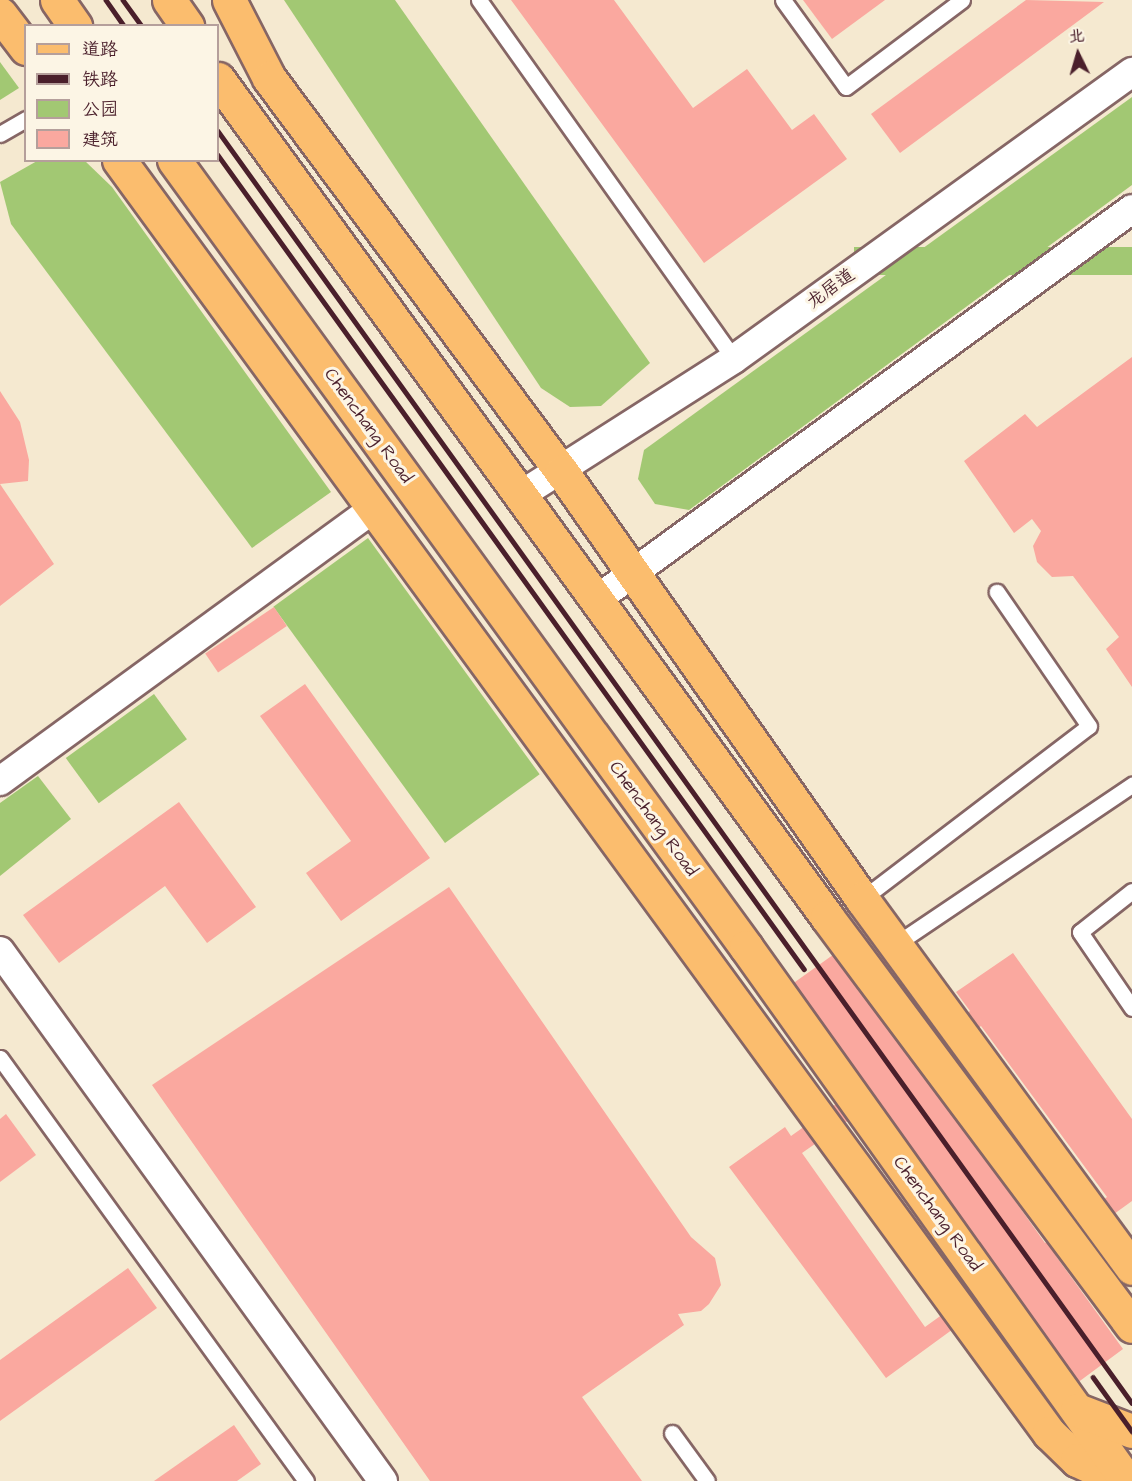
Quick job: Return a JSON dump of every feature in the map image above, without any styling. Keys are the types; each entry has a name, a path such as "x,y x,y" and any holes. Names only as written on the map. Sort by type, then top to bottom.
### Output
{"main road":[{"path":"229,0 269,78 562,472 862,899 1132,1268"},
{"path":"0,14 24,45"},
{"path":"219,80 522,494 596,600 1132,1326"},
{"path":"120,162 1030,1409 1086,1473 1122,1481"},
{"name":"Chenchang Road","path":"175,162 1127,1481"},
{"path":"1086,1473 1077,1410 1132,1431"}],"street":[{"name":"龙居道","path":"522,494 562,472 734,359 1132,72"},
{"path":"596,600 1132,209"},
{"path":"0,781 375,508"},
{"path":"0,951 383,1481"}],"lane":[{"path":"49,0 62,16"},
{"path":"479,0 734,359"},
{"path":"783,0 846,87 962,0"},
{"path":"0,134 23,115"},
{"path":"862,899 1089,726 998,592"},
{"path":"896,945 1132,785"},
{"path":"1132,891 1080,932 1132,1008"},
{"path":"0,1058 306,1481"},
{"path":"672,1433 707,1481"}],"green space":[{"path":"284,0 395,0 650,363 601,406 570,407 541,388"},
{"path":"0,62 19,88 0,100"},
{"path":"1132,97 1132,185 689,510 655,504 638,479 644,450"},
{"path":"35,162 86,162 112,187 331,492 252,548 11,224 0,182"},
{"path":"854,247 1132,247 1132,275 854,275"},
{"path":"368,538 540,774 445,843 273,607"},
{"path":"154,694 187,739 99,803 66,758"},
{"path":"38,776 71,819 0,876 0,803"}],"building":[{"path":"511,0 614,0 693,108 747,69 792,130 814,114 847,159 704,263"},
{"path":"803,0 885,0 832,39"},
{"path":"1026,0 1104,2 900,153 871,114"},
{"path":"1132,357 1132,687 1106,649 1119,637 1073,576 1052,577 1037,562 1033,546 1041,531 1032,519 1014,533 964,461 1025,414 1037,427"},
{"path":"0,391 20,422 29,460 28,481 0,484"},
{"path":"0,484 54,564 0,606"},
{"path":"274,607 287,626 218,672 205,653"},
{"path":"305,684 430,858 341,921 306,873 351,841 260,716"},
{"path":"179,802 256,907 207,943 165,886 59,963 23,915"},
{"path":"449,887 691,1237 715,1258 721,1285 709,1304 701,1311 678,1314 684,1325 582,1397 642,1481 430,1481 152,1085"},
{"path":"837,952 910,1052 970,1011 956,992 1013,953 1132,1119 1132,1201 1056,1256 1123,1349 1069,1389 1001,1294 886,1378 729,1167 785,1127 791,1136 857,1089 788,987","holes":["981,1026 1107,1197 1045,1243 921,1069","869,1106 993,1278 925,1327 802,1153"]},
{"path":"6,1114 36,1155 0,1182 0,1119"},
{"path":"128,1268 157,1308 0,1421 0,1360"},
{"path":"234,1425 261,1464 237,1481 154,1481"}],"railway":[{"path":"106,0 123,24"},
{"path":"123,0 141,24"},
{"path":"219,132 1132,1403"},
{"path":"219,156 804,969"},
{"path":"1093,1377 1132,1431"}]}
